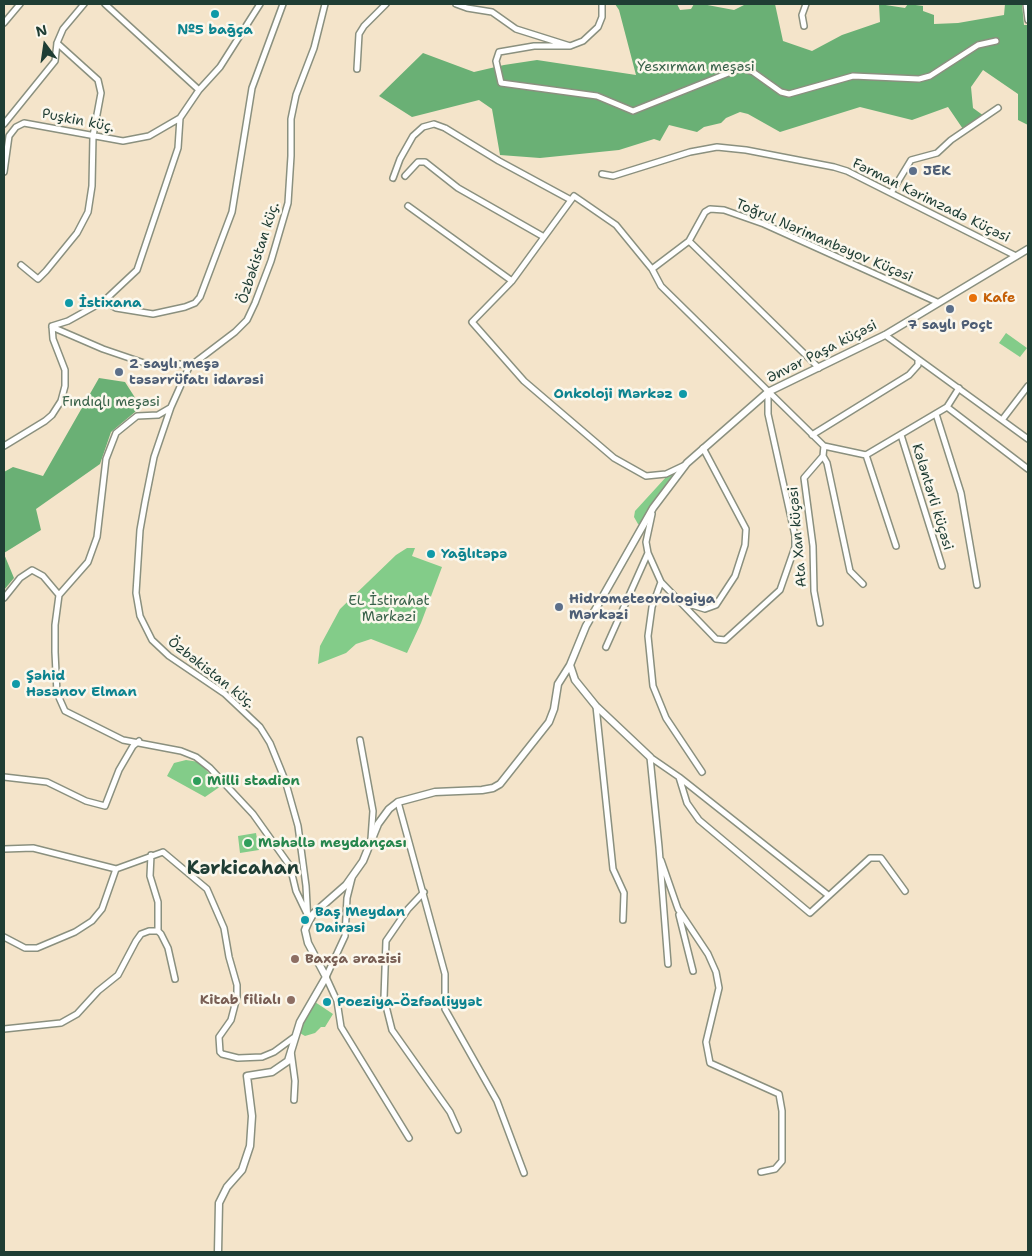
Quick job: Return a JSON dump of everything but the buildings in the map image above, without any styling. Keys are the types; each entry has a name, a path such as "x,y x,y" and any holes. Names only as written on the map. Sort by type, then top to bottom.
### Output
{"street":[{"path":"4,124 55,62 57,43 63,29 84,4"},
{"path":"105,4 199,90"},
{"path":"52,326 68,321 104,301 137,270 178,148 180,118 199,90 220,67 260,4"},
{"path":"104,301 116,308 154,314 185,307 195,303 200,297 232,212 252,88 283,4"},
{"name":"Özbəkistan küç.","path":"308,923 306,886 298,826 285,780 270,743 260,727 225,694 181,665 152,640 136,604 140,530 154,457 171,407 189,367 242,326 255,303 288,203 291,119 296,95 314,48 325,4"},
{"path":"357,69 359,34 364,26 386,4"},
{"path":"456,4 467,8 492,12 516,29 570,46"},
{"path":"602,4 602,17 598,27 583,42 570,46 534,46 499,52 496,61 501,83 597,96 634,111 740,68 753,72 781,92 789,94 854,76 919,79 930,76 978,45 996,41"},
{"path":"804,26 802,15 806,4"},
{"path":"1026,4 1028,20"},
{"path":"4,23 18,5"},
{"path":"21,265 38,279 77,233 88,212 92,186 93,136 101,93 98,80 57,43"},
{"path":"892,193 911,160 937,153 950,140 998,108"},
{"name":"Puşkin küç.","path":"4,172 10,136 16,127 24,123 123,141 139,139 180,118"},
{"path":"393,178 400,158 413,136 423,127 434,124 445,128 499,161 571,200"},
{"name":"Fərman Kərimzadə Küçəsi","path":"602,174 613,176 690,152 728,147 834,167 892,193 1016,256"},
{"path":"404,176 418,162 425,162 458,188 544,237"},
{"path":"687,464 666,474 646,476 614,458 524,381 472,322 512,281 574,196 616,225 652,269 661,286 824,446 866,455 947,408 959,388"},
{"path":"408,206 512,281"},
{"name":"Toğrul Nərimanbəyov Küçəsi","path":"652,269 688,241 705,212 710,209 724,210 764,224 936,302"},
{"path":"688,241 819,368"},
{"name":"Ənvər Paşa küçəsi","path":"398,802 435,792 493,788 500,784 544,730 552,716 562,674 570,665 586,626 653,508 687,464 703,448 768,392 884,335 936,302 1028,249"},
{"path":"52,326 150,366 180,364 189,367"},
{"path":"4,446 45,421 52,415 61,400 65,386 65,370 53,339 52,326"},
{"path":"884,335 1028,439"},
{"path":"812,435 910,375 918,366 918,360"},
{"path":"1002,420 1028,386"},
{"path":"653,508 646,542 648,553 662,582 716,639 725,640 780,590 795,547 795,536 768,414 768,392"},
{"path":"171,407 158,415 137,416 116,434 106,459 97,537 88,562 59,595 55,625 57,693 65,712 123,740 181,750 196,757 210,768 254,814 290,866 301,905 307,915"},
{"path":"947,408 1028,469"},
{"path":"936,414 962,493 977,584"},
{"name":"Kələntərli küçəsi","path":"901,435 942,566"},
{"path":"824,446 823,456 850,571 864,584"},
{"path":"678,600 705,609 716,605 735,576 746,545 746,529 703,448"},
{"path":"866,455 896,546"},
{"name":"Ata Xan küçəsi","path":"820,623 814,591 813,546 804,478 823,456"},
{"path":"606,648 648,553"},
{"path":"4,598 27,572 32,570 42,576 59,595"},
{"path":"662,582 652,607 648,636 653,686 666,718 702,772"},
{"path":"570,665 575,680 596,706 650,757 679,777 828,894"},
{"path":"596,706 613,868 624,893 623,920"},
{"path":"360,740 373,811 370,842"},
{"path":"4,777 47,782 86,801 105,806 119,770 133,746 139,742"},
{"path":"650,757 668,964"},
{"path":"679,777 687,803 699,820 810,913 828,894 870,858 876,856 881,858 905,891"},
{"path":"409,1138 341,1027 337,1001 308,943 306,930 313,914 346,885 363,861 370,842 384,816 398,802 446,974 445,1009 497,1101 524,1173"},
{"path":"4,849 33,848 116,869 162,852 206,889 224,928 229,957 237,985 237,997 231,1020 219,1037 219,1048 222,1054 252,1059 262,1057 274,1052 293,1038"},
{"path":"151,855 150,876 158,902 158,930 168,948 175,979"},
{"path":"660,860 678,909 693,971"},
{"path":"4,937 25,948 37,948 75,932 92,920 102,909 116,869"},
{"path":"218,1252 219,1203 227,1187 242,1170 250,1146 252,1116 247,1076 278,1070 288,1061 293,1038 300,1022 326,977 345,936 352,875"},
{"path":"424,892 408,909 386,941 384,998 392,1030 450,1112 458,1130"},
{"path":"678,909 708,954 716,972 719,988 706,1042 710,1063 779,1094 782,1104 782,1161 775,1169 761,1172"},
{"path":"4,1029 61,1023 78,1014 98,991 118,975 142,934 158,930"},
{"path":"291,1051 295,1081 294,1100"}],"green space":[{"name":"Yesxırman meşəsi","path":"615,4 677,4 680,10 691,9 694,4 702,4 734,10 746,4 775,4 783,41 812,51 842,35 880,22 879,4 905,8 908,4 923,6 923,11 934,15 934,24 958,23 1004,15 1005,4 1022,4 1024,25 1028,25 1028,125 1018,120 1018,94 983,70 971,87 973,108 984,116 963,129 948,107 912,120 860,107 780,132 748,114 740,112 726,118 721,123 704,127 697,132 669,125 660,141 654,139 619,150 540,158 500,155 492,109 479,100 412,117 379,96 423,53 474,72 537,60 636,75 619,10"},
{"path":"1006,333 1027,348 1020,357 999,343"},
{"name":"Fındıqlı meşəsi","path":"99,378 125,382 141,407 111,432 100,464 36,509 41,530 4,553 4,472 13,467 43,476"},
{"path":"679,470 659,494 640,525 638,524 634,517 635,511 667,476"},
{"name":"EL İstirahət Mərkəzi","path":"407,548 415,548 412,556 442,567 421,623 407,653 371,639 356,644 346,653 318,664 320,646 340,609 396,555"},
{"path":"4,554 14,578 4,590"},
{"name":"Milli stadion","path":"186,760 199,762 221,786 205,797 167,776 174,763"},
{"name":"Məhəllə meydançası","path":"256,833 259,850 240,853 238,836"},
{"path":"315,1002 333,1014 325,1027 321,1027 315,1033 305,1036 298,1032"}],"place":[{"name":"№5 bağça","path":"215,14"},
{"name":"JEK","path":"913,171"},
{"name":"Kafe","path":"973,298"},
{"name":"İstixana","path":"69,303"},
{"name":"7 saylı Poçt","path":"950,309"},
{"name":"2 saylı meşə təsərrüfatı idarəsi","path":"119,372"},
{"name":"Onkoloji Mərkəz","path":"683,394"},
{"name":"Yağlıtəpə","path":"431,554"},
{"name":"Hidrometeorologiya Mərkəzi","path":"559,607"},
{"name":"Şəhid Həsənov Elman","path":"16,684"},
{"name":"Milli stadion","path":"197,781"},
{"name":"Məhəllə meydançası","path":"248,843"},
{"name":"Baş Meydan Dairəsi","path":"305,920"},
{"name":"Baxça ərazisi","path":"295,959"},
{"name":"Kitab filialı","path":"291,1000"},
{"name":"Poeziya-Özfəaliyyət","path":"327,1002"}],"district":[{"name":"Kərkicahan","path":"243,869"}]}
